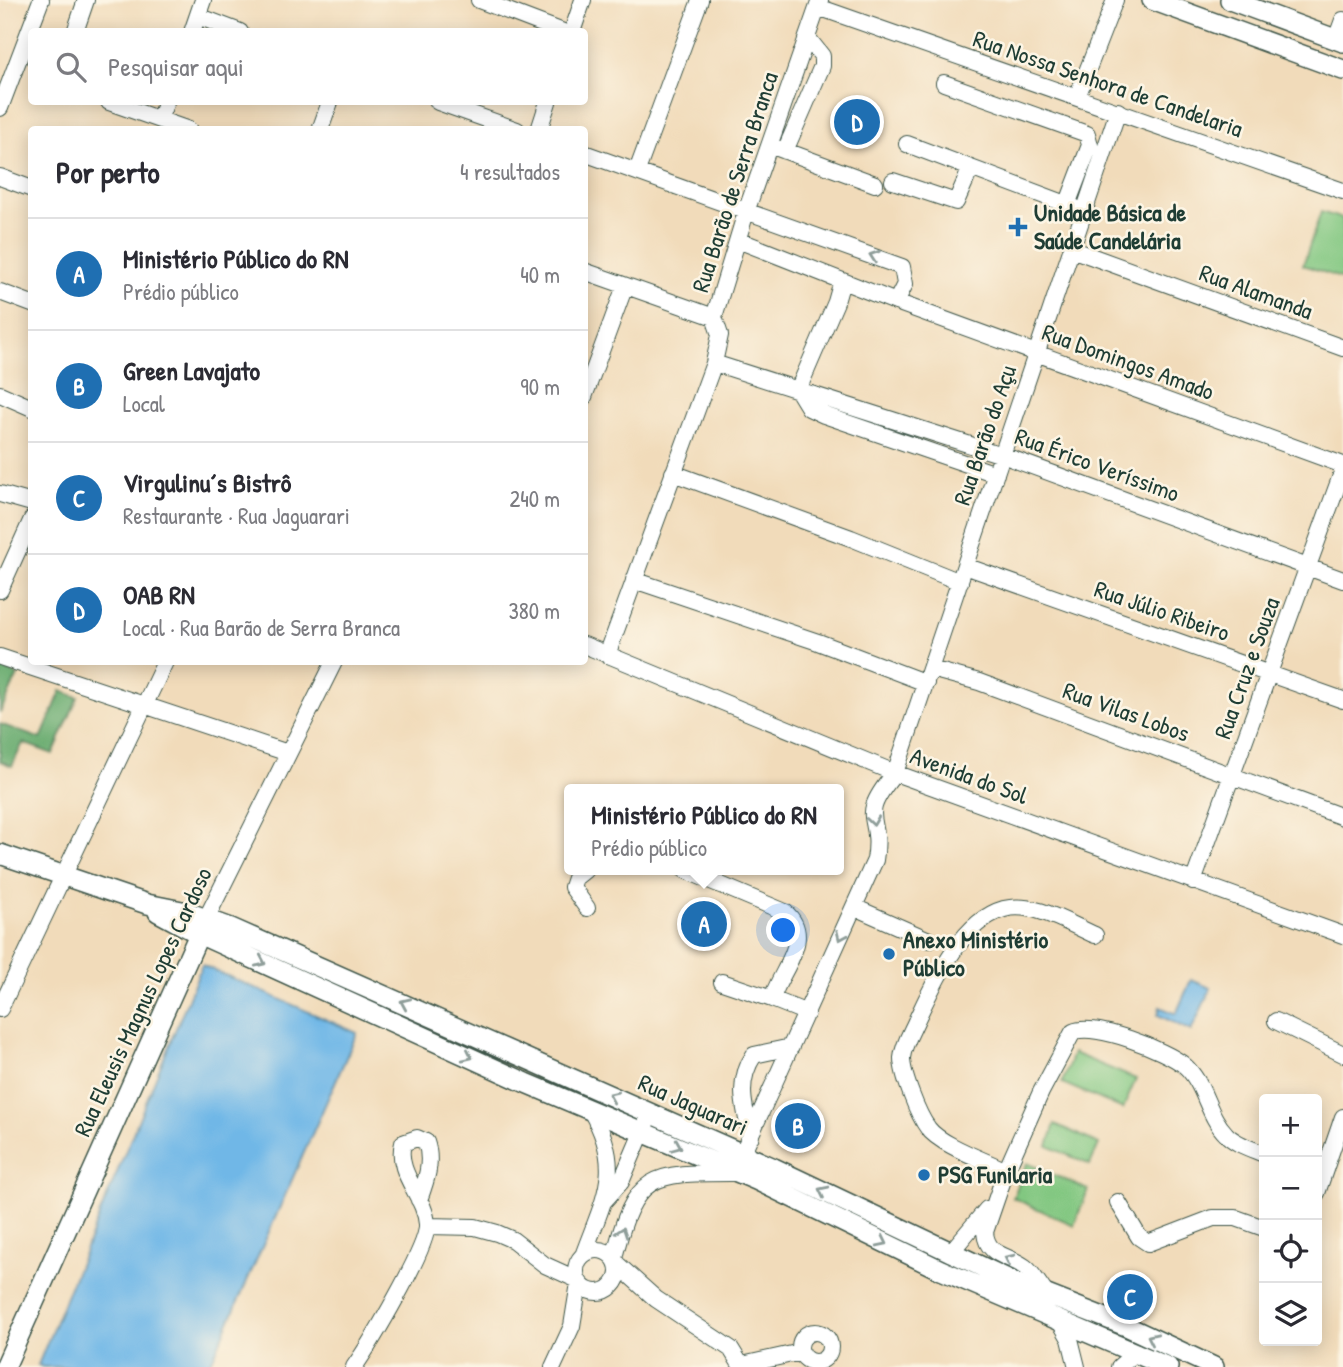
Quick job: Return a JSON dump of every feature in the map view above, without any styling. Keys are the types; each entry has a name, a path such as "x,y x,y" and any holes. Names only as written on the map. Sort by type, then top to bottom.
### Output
{"main road":[{"path":"1152,0 1343,70"},
{"path":"1230,0 1340,41"},
{"path":"1252,36 1310,52 1327,50 1340,41"},
{"name":"Rua Jaguarari","path":"0,854 147,904 171,907 202,926 591,1111 642,1131 744,1154 941,1270 1059,1320 1125,1363 1168,1367"},
{"name":"Rua Jaguarari","path":"202,926 393,997 744,1154 950,1253 1126,1326 1214,1367"},
{"name":"Rua Eleusis Magnus Lopes Cardoso","path":"5,1367 202,926"}],"street":[{"path":"30,28 41,0"},
{"path":"76,28 86,0"},
{"path":"203,0 195,24 218,28"},
{"path":"479,0 552,28"},
{"path":"573,28 583,0"},
{"path":"637,171 700,0"},
{"path":"1077,97 1115,0"},
{"name":"Rua Nossa Senhora de Candelaria","path":"819,4 1343,191"},
{"name":"Rua Barão de Serra Branca","path":"607,655 714,363 720,335 714,317 746,212 777,149 807,37 819,4"},
{"path":"1340,41 1343,20"},
{"path":"0,108 28,34"},
{"path":"807,37 822,57 822,66 777,149 875,184"},
{"path":"15,68 28,73"},
{"path":"944,83 1087,134 1090,145 1067,205"},
{"path":"118,105 178,126"},
{"path":"159,119 165,105"},
{"path":"321,126 329,105"},
{"path":"446,105 506,126"},
{"path":"540,126 547,105"},
{"name":"Rua Barão do Açu","path":"744,1154 869,874 876,848 871,810 876,797 895,774 1074,250 1118,111"},
{"path":"907,144 1086,212"},
{"path":"588,154 902,267 905,284 897,302"},
{"path":"893,181 956,202 971,168"},
{"path":"0,177 28,188"},
{"name":"Rua Domingos Amado","path":"738,240 897,302 1343,467"},
{"name":"Rua Alamanda","path":"1074,250 1343,348"},
{"path":"588,272 714,317"},
{"path":"842,281 799,390 809,408 996,474"},
{"path":"588,386 625,286"},
{"path":"0,292 28,302"},
{"name":"Rua Érico Veríssimo","path":"714,363 1002,455 1343,580"},
{"path":"0,394 28,406"},
{"name":"Rua Cruz e Souza","path":"1193,882 1343,467"},
{"path":"673,473 851,538 960,582"},
{"path":"0,494 28,502"},
{"path":"0,590 28,528"},
{"name":"Rua Júlio Ribeiro","path":"965,566 1343,700"},
{"name":"Rua Vilas Lobos","path":"634,580 928,676 979,682 1343,817"},
{"name":"Avenida do Sol","path":"588,647 895,774 1343,935"},
{"path":"0,657 288,754"},
{"path":"0,1009 164,665"},
{"name":"Rua Eleusis Magnus Lopes Cardoso","path":"202,926 332,665"},
{"path":"578,875 572,887 587,908"},
{"path":"697,875 785,912 793,919 799,937 772,999"},
{"path":"854,907 929,940"},
{"path":"1006,1171 929,1130 904,1072 902,1054 945,962 964,939 996,913 1014,908 1033,910 1095,936"},
{"path":"722,982 807,1013"},
{"path":"1276,1021 1343,1054"},
{"path":"1046,1294 1026,1267 993,1251 986,1241 986,1219 1067,1038 1083,1028 1100,1030 1184,1065 1196,1080 1226,1135 1259,1152"},
{"path":"572,1325 608,1288 632,1206 647,1184 658,1178 744,1154 742,1089 747,1066 754,1055 791,1047"},
{"path":"553,1367 572,1325 579,1271 603,1203 610,1171 609,1149 591,1111"},
{"path":"603,1203 621,1182 651,1113"},
{"path":"1322,1174 1343,1117"},
{"path":"354,1367 372,1341 401,1288 427,1226 419,1200"},
{"path":"1118,1202 1139,1237 1148,1243 1213,1218 1236,1218 1259,1226"},
{"path":"950,1253 986,1219"},
{"path":"427,1226 475,1227 497,1233 513,1241 545,1265 579,1271"},
{"path":"579,1271 597,1249 616,1261 656,1299 731,1349 742,1366 801,1352"},
{"path":"579,1271 589,1291 643,1286"},
{"path":"1059,1320 1070,1339 1077,1367"}],"green space":[{"path":"1321,212 1343,219 1343,279 1303,265"},
{"path":"1,668 18,675 0,713 0,670"},
{"path":"61,691 78,697 53,754 23,743 12,766 0,761 0,724 41,739"},
{"path":"1073,1053 1136,1079 1123,1109 1062,1083"},
{"path":"1055,1124 1099,1144 1090,1165 1048,1146"},
{"path":"1027,1163 1088,1190 1074,1225 1013,1198"}],"water":[{"path":"202,965 357,1033 209,1367 38,1365"},
{"path":"1191,980 1211,988 1191,1031 1158,1015 1160,1007 1176,1014"}],"place":[{"name":"OAB RN","path":"857,122"},
{"name":"Unidade Básica de Saúde Candelária","path":"1018,227"},
{"name":"Ministério Público do RN","path":"704,924"},
{"name":"Anexo Ministério Público","path":"889,954"},
{"name":"Green Lavajato","path":"798,1126"},
{"name":"PSG Funilaria","path":"924,1175"},
{"name":"Virgulinu´s Bistrô","path":"1130,1297"}]}
